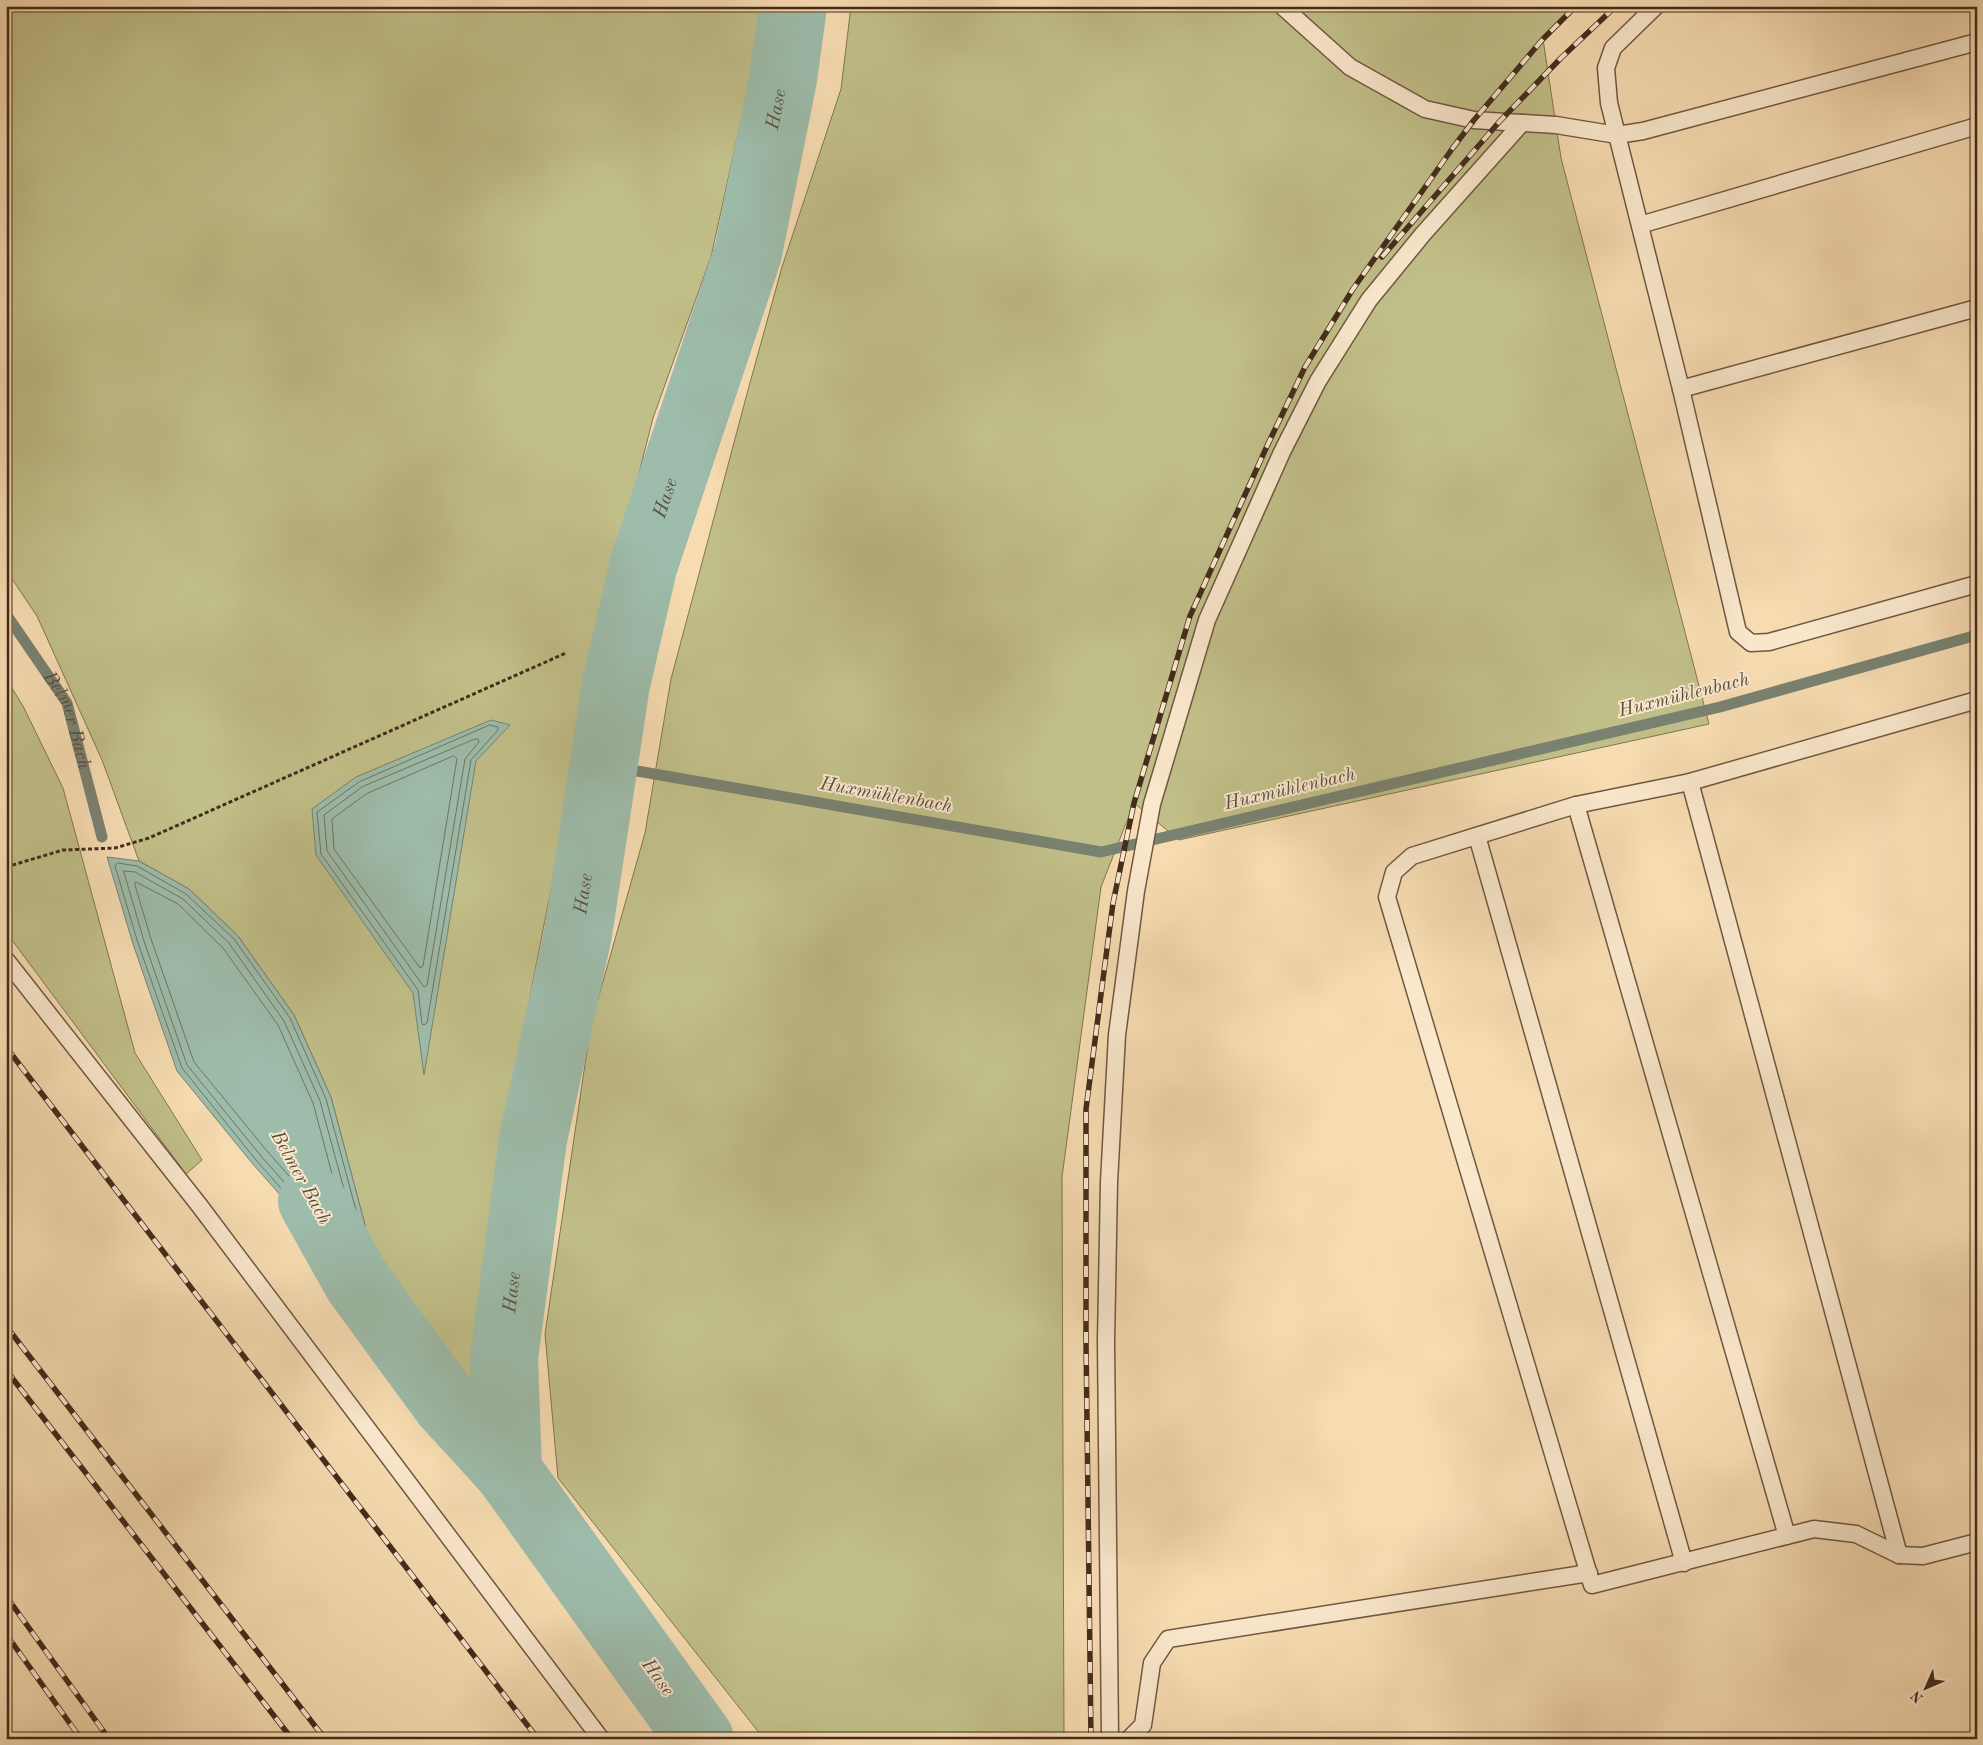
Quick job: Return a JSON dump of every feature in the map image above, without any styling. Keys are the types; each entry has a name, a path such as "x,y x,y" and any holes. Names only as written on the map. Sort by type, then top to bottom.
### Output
{"lane":[{"path":"1282,6 1350,67 1425,109 1474,120 1556,125 1617,135 1643,131 1977,42"},
{"path":"1656,6 1613,48 1606,68 1609,103 1738,632 1751,643 1769,642 1977,584"},
{"path":"1110,1739 1106,1341 1109,1182 1117,1035 1136,890 1152,804 1207,620 1282,452 1318,381 1369,300 1423,234 1522,123"},
{"path":"1640,225 1977,126"},
{"path":"1680,390 1977,308"},
{"path":"1977,700 1690,782 1576,805 1412,856 1394,872 1387,897 1592,1585 1814,1530 1856,1534 1899,1555 1923,1556 1977,1542"},
{"path":"1690,782 1899,1555"},
{"path":"1576,805 1787,1536"},
{"path":"1477,836 1684,1563"},
{"path":"6,960 199,1206 601,1739"},
{"path":"1129,1739 1143,1725 1152,1663 1168,1639 1589,1573"}],"path":[{"path":"6,867 63,850 115,848 149,838 566,653"}],"shaded area":[{"path":"6,6 766,6 711,257 653,418 613,576 529,1001 479,1306 471,1403 361,1258 365,1225 331,1097 294,1015 238,936 189,889 139,861 102,760 37,616 6,570"},
{"path":"851,6 1578,6 1543,39 1561,158 1709,724 1179,840 1134,803 1101,887 1062,1177 1064,1739 764,1739 558,1478 545,1334 591,1024 645,833 671,679 748,390 782,267 841,89"},
{"path":"6,678 24,708 63,788 135,1053 202,1160 186,1174 6,932"}],"water":[{"path":"491,720 510,725 476,761 424,1075 413,993 316,855 312,809 356,777"},
{"path":"107,857 139,861 189,889 238,936 294,1015 331,1097 365,1225 358,1283 252,1163 177,1071 133,944"}],"waterway":[{"name":"Hase","path":"700,1739 508,1471 504,1358 533,1139 578,934 616,684 643,567 748,253 783,79 793,6"},
{"name":"Belmer Bach","path":"6,614 67,703 102,837"},
{"name":"Huxmühlenbach","path":"603,765 1101,852 1720,707 1977,635"},
{"name":"Belmer Bach","path":"312,1201 358,1283 445,1402 508,1471"}],"railway":[{"path":"1091,1739 1086,1341 1086,1109 1113,903 1134,803 1190,616 1305,367 1353,289 1452,149 1474,120 1543,39 1576,6"},
{"path":"1382,257 1500,121 1561,58 1616,6"},
{"path":"6,1047 538,1739"},
{"path":"6,1326 325,1739"},
{"path":"6,1370 292,1739"},
{"path":"6,1596 109,1739"},
{"path":"6,1634 81,1739"}]}
